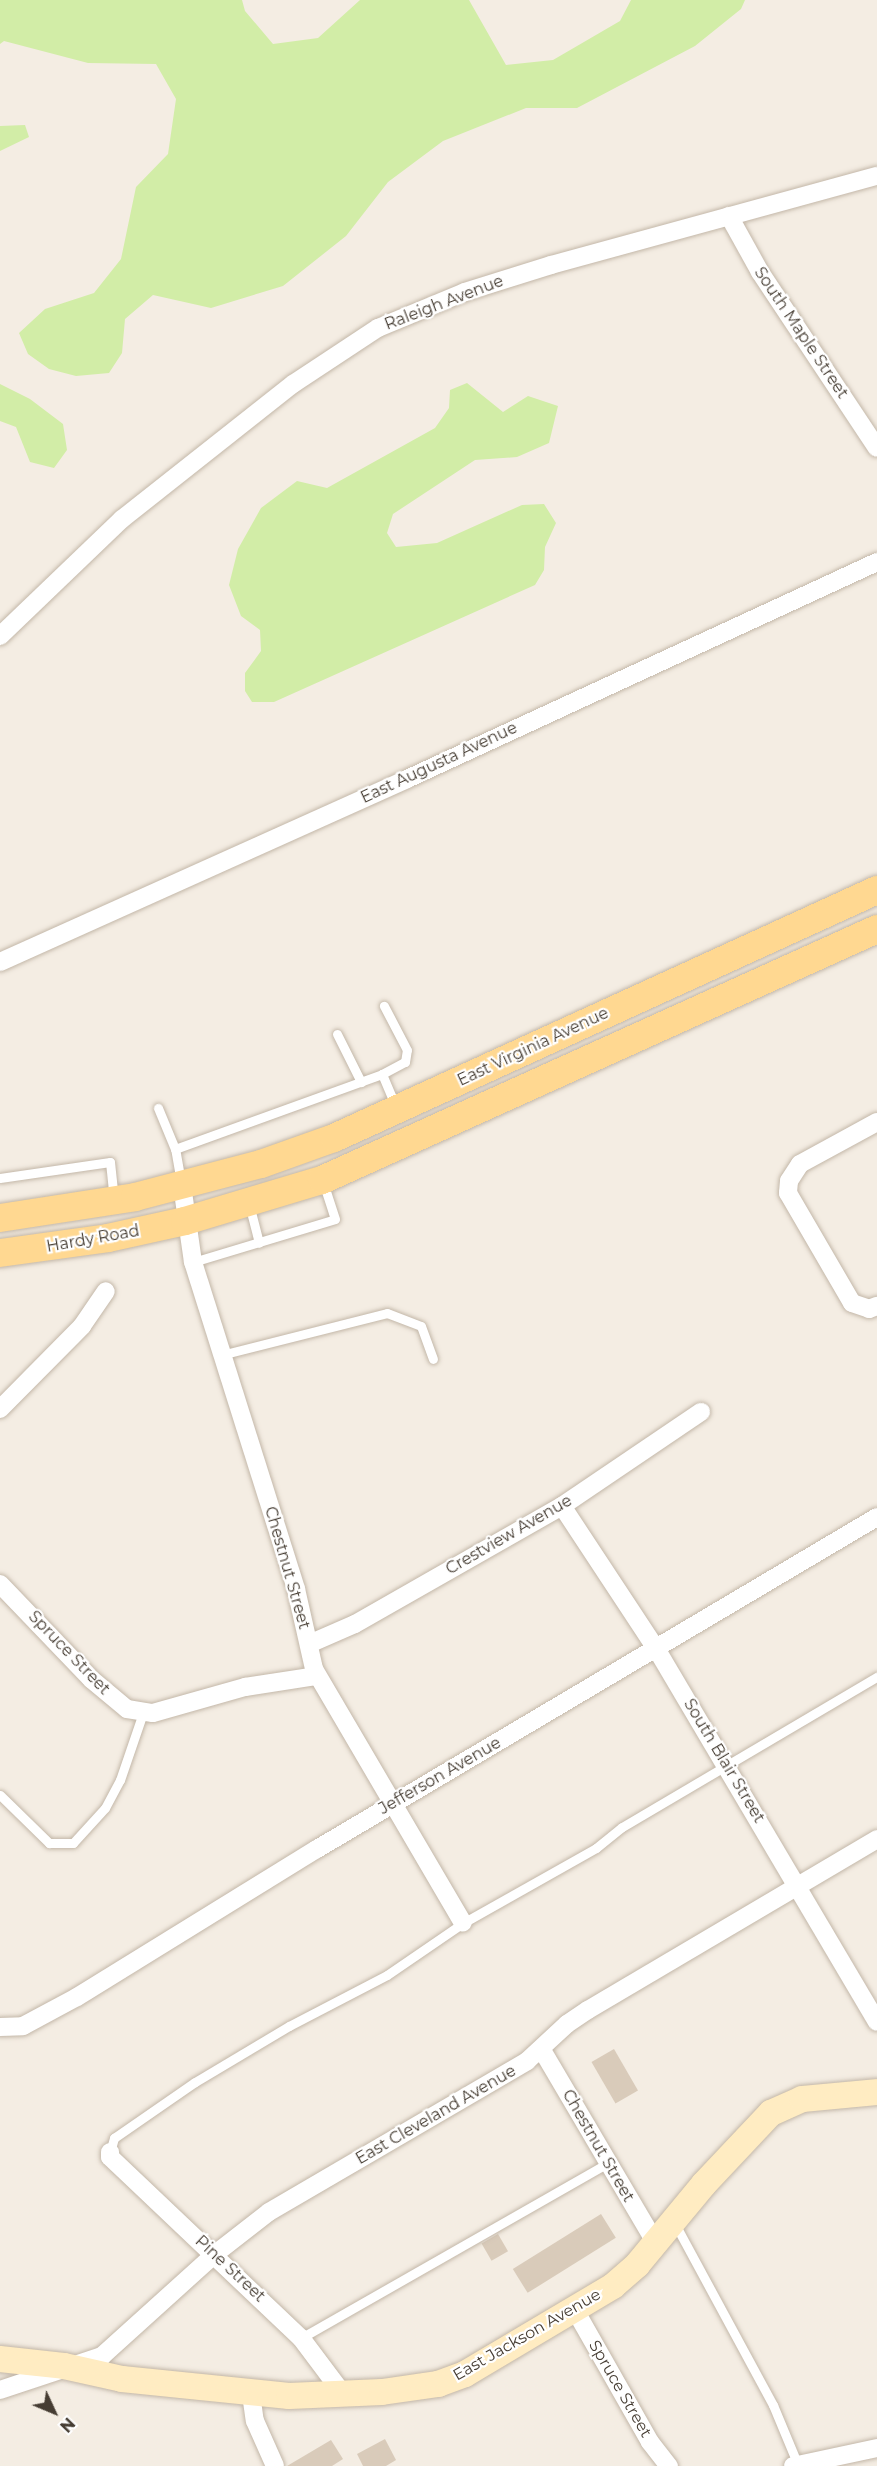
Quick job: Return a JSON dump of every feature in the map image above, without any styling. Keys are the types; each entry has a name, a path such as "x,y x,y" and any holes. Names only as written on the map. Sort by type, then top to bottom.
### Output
{"main road":[{"name":"East Virginia Avenue","path":"182,1185 261,1164 334,1138 877,890"},
{"path":"185,1221 322,1180 877,929"},
{"name":"Hardy Road","path":"0,1218 115,1201 182,1185"},
{"name":"Hardy Road","path":"0,1253 108,1238 185,1221"}],"street":[{"name":"Raleigh Avenue","path":"0,636 122,519 352,342 414,311 465,292 877,176"},
{"name":"South Maple Street","path":"729,216 760,272 877,447"},
{"name":"East Augusta Avenue","path":"0,962 407,779 877,562"},
{"path":"877,1122 800,1164 789,1181 788,1193 852,1303 869,1309 877,1306"},
{"name":"Chestnut Street","path":"182,1185 185,1221 193,1262 296,1589 317,1676 463,1923"},
{"path":"0,1409 82,1326 106,1291"},
{"name":"Crestview Avenue","path":"309,1644 355,1624 562,1506 701,1413"},
{"name":"South Blair Street","path":"562,1506 657,1650 798,1886 872,2002 877,2022"},
{"name":"Jefferson Avenue","path":"0,2028 22,2026 77,1997 393,1803 657,1650 877,1517"},
{"name":"Spruce Street","path":"0,1584 100,1687 127,1709 143,1713"},
{"path":"143,1713 245,1687 317,1676"},
{"name":"East Cleveland Avenue","path":"0,2390 64,2366 102,2356 119,2344 215,2254 269,2212 542,2050 567,2024 588,2010 877,1839"},
{"name":"Chestnut Street","path":"542,2050 654,2242"},
{"name":"East Jackson Avenue","path":"0,2360 64,2366 122,2379 250,2394 343,2394 438,2384 465,2374 613,2286 771,2113 802,2099 877,2092"},
{"name":"Pine Street","path":"110,2152 110,2157 215,2254 301,2338 343,2394"},
{"name":"Spruce Street","path":"575,2310 650,2442 669,2466"},
{"path":"250,2394 255,2421 275,2466"},
{"path":"793,2466 877,2448"}],"lane":[{"path":"175,1149 361,1082 405,1062 407,1050 384,1006"},
{"path":"337,1034 361,1082"},
{"path":"382,1074 397,1110"},
{"path":"159,1108 175,1149 182,1185"},
{"path":"0,1179 110,1162 115,1201"},
{"path":"193,1262 335,1220 322,1180"},
{"path":"249,1203 259,1242"},
{"path":"0,1211 0,1218"},
{"path":"221,1356 387,1313 421,1326 433,1359"},
{"path":"110,2152 114,2138 139,2118 289,2026 387,1975 463,1923 596,1848 622,1827 877,1677"},
{"path":"0,1795 49,1843 74,1843 105,1808 120,1780 143,1713"},
{"path":"301,2338 608,2163"},
{"path":"673,2220 773,2404 798,2465"}],"green space":[{"path":"0,0 242,0 245,11 273,44 318,38 360,0 469,0 506,65 553,60 620,21 631,0 745,0 741,9 695,46 577,108 526,108 443,141 388,182 346,236 283,286 211,308 153,295 125,319 122,353 109,373 76,376 49,369 28,354 19,333 45,309 94,293 121,259 136,187 168,154 176,99 156,64 88,63 4,41 0,44"},
{"path":"25,125 29,137 0,151 0,126"},
{"path":"467,383 503,412 528,396 558,406 549,443 517,457 475,460 393,514 387,533 396,547 437,543 522,505 544,504 556,523 545,547 544,570 535,585 274,702 252,702 245,691 245,673 261,651 260,630 241,616 229,585 238,549 261,508 297,481 327,488 435,428 449,408 450,390"},
{"path":"0,384 30,399 63,424 67,450 54,468 30,462 16,427 0,421"}],"building":[{"path":"614,2049 638,2091 615,2104 591,2062"},
{"path":"601,2214 616,2238 528,2293 513,2269"},
{"path":"498,2234 508,2251 492,2261 482,2244"},
{"path":"385,2439 396,2460 386,2466 363,2466 357,2454"},
{"path":"331,2440 343,2459 332,2466 287,2466"}]}
